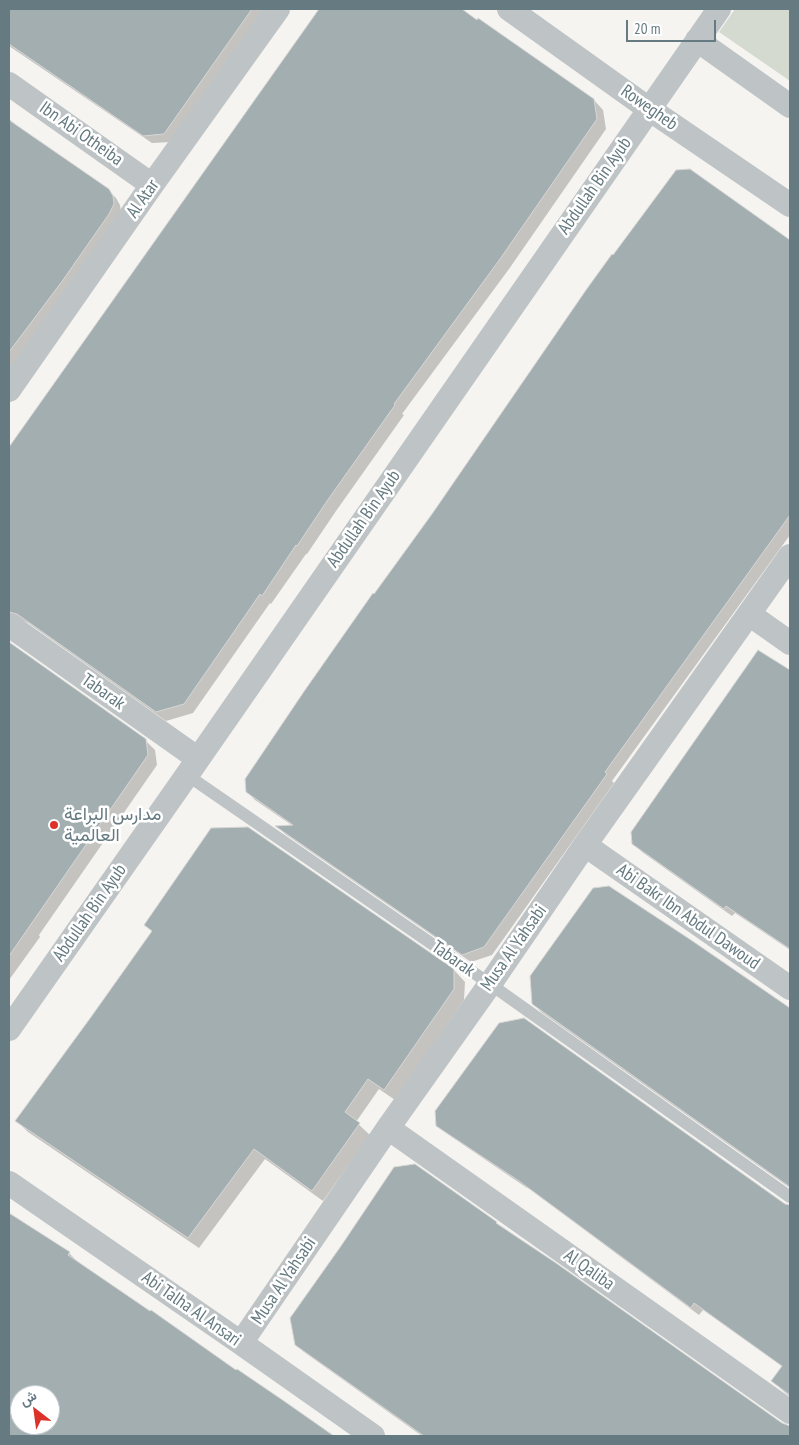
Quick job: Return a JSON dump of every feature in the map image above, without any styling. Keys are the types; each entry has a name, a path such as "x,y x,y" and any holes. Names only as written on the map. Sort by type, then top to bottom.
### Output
{"street":[{"name":"Al Atar","path":"9,390 278,9"},
{"name":"Rowegheb","path":"509,9 649,109 790,205"},
{"name":"Abdullah Bin Ayub","path":"9,1028 719,9"},
{"path":"697,40 790,106"},
{"name":"Ibn Abi Otheiba","path":"9,84 152,185"},
{"name":"Musa Al Yahsabi","path":"241,1343 585,845 790,556"},
{"path":"749,614 790,643"},
{"name":"Tabarak","path":"9,625 192,766"},
{"name":"Abi Bakr Ibn Abdul Dawoud","path":"585,845 790,988"},
{"name":"Al Qaliba","path":"388,1128 790,1412"},
{"name":"Abi Talha Al Ansari","path":"9,1183 373,1436"}],"lane":[{"name":"Tabarak","path":"192,766 490,984 790,1197"}],"shaded area":[{"path":"735,9 790,9 790,81 719,32"}],"building":[{"path":"9,9 252,9 164,134 143,136 9,44"},
{"path":"319,9 462,9 477,20 478,18 594,99 597,119 500,259 394,404 262,596 260,594 184,704 156,712 17,614 9,612 9,447"},
{"path":"9,120 109,189 113,196 114,204 63,280 9,352"},
{"path":"690,169 790,240 790,515 605,772 607,774 484,947 462,955 275,826 293,825 246,792 245,779 305,690 373,593 432,514 612,254 676,170"},
{"name":"مدارس البراعة العالمية","path":"9,642 146,739 148,755 9,956"},
{"path":"758,650 790,670 790,949 726,906 724,909 632,844 631,832"},
{"path":"248,827 454,969 454,989 384,1090 368,1079 345,1112 360,1123 312,1191 254,1149 188,1238 15,1121 152,931 144,925 211,828"},
{"path":"609,886 790,1008 790,1187 532,1004 530,976 593,888"},
{"path":"524,1018 785,1204 790,1205 790,1395 771,1381 782,1366 694,1303 691,1308 519,1181 436,1126 435,1111 499,1023"},
{"path":"415,1164 496,1223 556,1263 782,1423 790,1426 790,1436 424,1436 295,1345 290,1318 394,1167"},
{"path":"9,1213 70,1252 68,1255 334,1436 9,1436"}],"place":[{"name":"مدارس البراعة العالمية","path":"54,825"}]}
